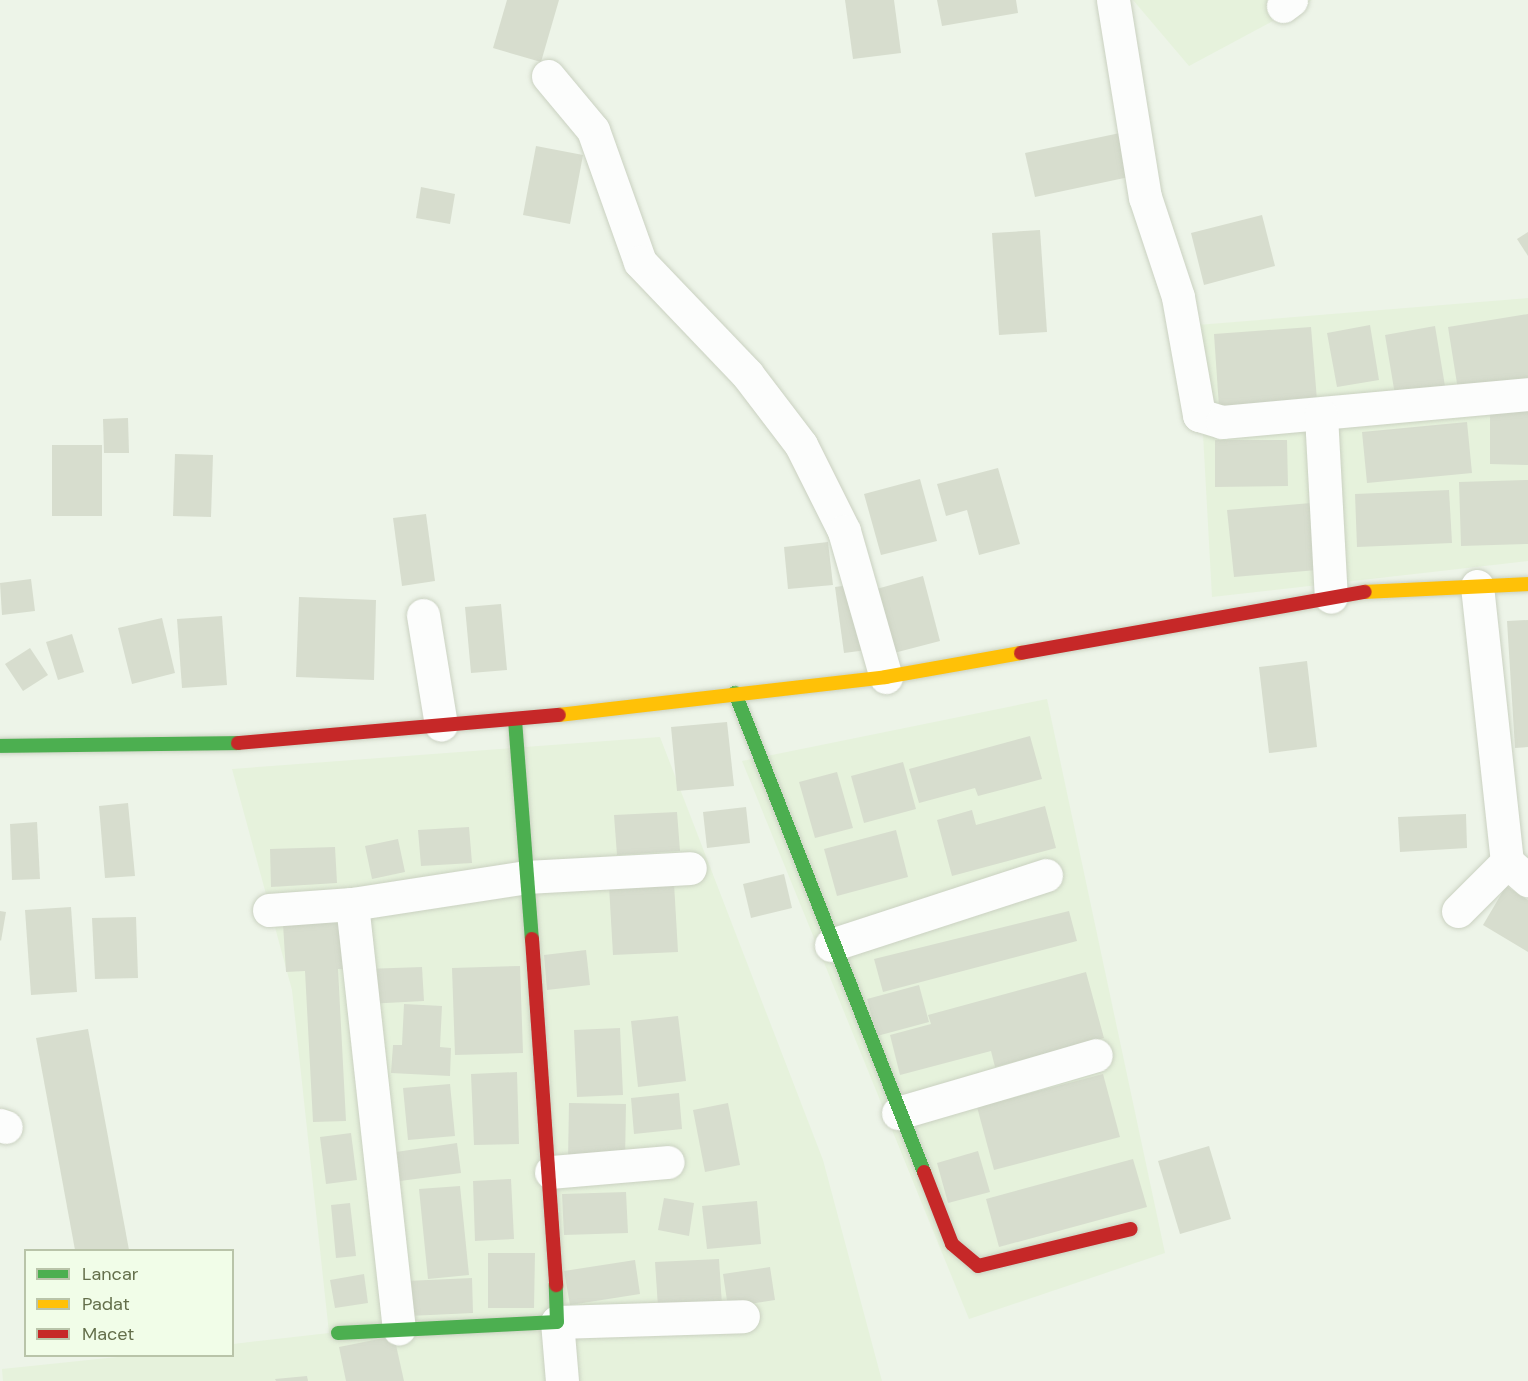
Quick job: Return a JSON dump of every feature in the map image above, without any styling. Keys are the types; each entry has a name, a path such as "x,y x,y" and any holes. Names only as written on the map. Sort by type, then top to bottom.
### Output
{"street":[{"path":"1113,0 1145,197 1178,297 1194,406 1208,420 1222,422 1320,415 1528,394"},
{"path":"548,76 593,130 640,261 747,374 801,445 844,531 886,676"},
{"path":"1320,415 1331,597"},
{"path":"0,746 251,742 515,720 886,676 1331,597 1528,584"},
{"path":"1458,911 1517,871 1477,586"},
{"path":"423,615 441,725"},
{"path":"735,693 831,945 952,1244 966,1261 978,1266 1131,1229"},
{"path":"515,720 551,1172 557,1322 562,1381"},
{"path":"269,910 352,904 526,877 690,868"},
{"path":"831,945 1046,875"},
{"path":"352,904 399,1328"},
{"path":"898,1113 1096,1055"},
{"path":"551,1172 668,1162"},
{"path":"338,1333 399,1328 743,1316"}],"shaded area":[{"path":"1133,0 1312,0 1189,66"},
{"path":"1528,298 1528,561 1212,597 1197,325"},
{"path":"1047,699 1165,1253 969,1319 742,761"},
{"path":"660,737 823,1160 882,1381 3,1381 2,1369 117,1357 234,1357 234,1344 329,1333 292,990 232,769"}],"building":[{"path":"507,0 559,0 541,62 493,48"},
{"path":"845,0 894,0 901,53 853,59"},
{"path":"937,0 1016,0 1018,13 942,26"},
{"path":"1120,133 1129,177 1035,197 1025,153"},
{"path":"536,146 583,155 570,224 523,215"},
{"path":"421,187 455,194 450,224 416,218"},
{"path":"1262,215 1275,266 1204,285 1191,233"},
{"path":"1040,230 1047,332 999,335 992,233"},
{"path":"1528,232 1528,256 1517,239"},
{"path":"1528,314 1528,379 1458,390 1448,327"},
{"path":"1370,325 1379,380 1337,387 1327,333"},
{"path":"1435,326 1445,386 1395,395 1385,335"},
{"path":"1311,327 1317,400 1219,407 1214,334"},
{"path":"1490,401 1528,401 1528,465 1490,464"},
{"path":"128,418 129,453 104,453 103,419"},
{"path":"1467,422 1472,473 1367,483 1362,432"},
{"path":"1215,440 1287,440 1288,486 1215,487"},
{"path":"52,445 102,445 102,516 52,516"},
{"path":"175,454 213,455 211,517 173,516"},
{"path":"998,468 1020,544 979,555 967,510 946,516 937,484"},
{"path":"920,479 937,541 881,555 864,494"},
{"path":"1528,480 1528,544 1461,546 1459,482"},
{"path":"1449,490 1452,543 1357,547 1355,494"},
{"path":"1311,503 1317,570 1234,577 1227,510"},
{"path":"426,514 435,581 402,586 393,518"},
{"path":"828,542 833,585 788,589 784,547"},
{"path":"923,576 940,641 890,654 873,590"},
{"path":"31,579 35,611 2,615 0,583"},
{"path":"857,584 867,650 844,653 835,587"},
{"path":"299,597 376,600 374,680 296,677"},
{"path":"501,604 507,670 471,673 465,607"},
{"path":"222,616 227,685 182,688 177,619"},
{"path":"162,618 175,673 132,684 118,628"},
{"path":"1528,620 1528,747 1515,748 1507,621"},
{"path":"72,634 84,672 58,680 46,642"},
{"path":"30,648 48,675 23,691 5,664"},
{"path":"1307,661 1317,747 1269,753 1259,667"},
{"path":"727,722 734,786 677,791 671,727"},
{"path":"1030,736 1042,779 978,796 975,788 919,803 909,769"},
{"path":"903,762 916,809 864,823 851,776"},
{"path":"837,772 853,828 815,838 799,782"},
{"path":"128,803 135,876 105,878 99,806"},
{"path":"1045,806 1056,848 952,876 937,820 972,810 976,825"},
{"path":"746,807 750,843 707,848 703,812"},
{"path":"677,812 680,851 617,855 614,815"},
{"path":"1466,814 1467,848 1400,852 1398,817"},
{"path":"37,822 40,879 12,880 10,824"},
{"path":"469,827 472,863 421,866 418,830"},
{"path":"896,830 908,877 837,896 824,849"},
{"path":"398,839 405,872 372,879 365,846"},
{"path":"335,847 337,883 271,887 270,849"},
{"path":"784,874 792,908 751,918 743,884"},
{"path":"674,883 678,952 613,955 609,886"},
{"path":"1506,886 1528,900 1528,952 1483,925"},
{"path":"71,907 77,992 31,995 25,910"},
{"path":"0,911 6,912 1,941 0,940"},
{"path":"1069,911 1077,941 883,992 874,959"},
{"path":"136,917 138,978 95,979 92,918"},
{"path":"349,921 352,969 338,969 346,1121 313,1122 305,971 286,972 283,924"},
{"path":"586,950 590,985 547,990 544,955"},
{"path":"520,966 523,1053 455,1055 452,968"},
{"path":"422,967 424,1001 367,1004 365,969"},
{"path":"1086,972 1104,1038 995,1067 991,1051 900,1075 890,1035 931,1024 928,1015"},
{"path":"919,985 929,1022 877,1036 867,999"},
{"path":"404,1004 442,1006 440,1047 451,1048 450,1076 391,1073 393,1045 402,1045"},
{"path":"678,1016 686,1081 638,1087 631,1021"},
{"path":"620,1028 623,1095 577,1097 574,1030"},
{"path":"88,1029 129,1249 75,1249 36,1038"},
{"path":"517,1072 519,1144 474,1145 471,1074"},
{"path":"1103,1074 1120,1137 994,1170 977,1107"},
{"path":"450,1084 455,1136 408,1140 403,1088"},
{"path":"679,1093 682,1129 634,1134 631,1098"},
{"path":"569,1103 626,1104 625,1161 568,1160"},
{"path":"728,1103 740,1165 705,1172 693,1110"},
{"path":"351,1133 357,1180 326,1184 320,1137"},
{"path":"457,1143 461,1173 400,1181 396,1152"},
{"path":"1209,1146 1231,1219 1180,1234 1158,1161"},
{"path":"978,1151 990,1192 948,1203 937,1163"},
{"path":"1133,1159 1147,1207 999,1247 986,1199"},
{"path":"511,1179 514,1239 475,1241 473,1181"},
{"path":"460,1186 469,1275 428,1279 419,1189"},
{"path":"626,1192 628,1233 564,1235 562,1194"},
{"path":"664,1198 694,1203 689,1236 658,1230"},
{"path":"757,1201 761,1244 707,1249 702,1206"},
{"path":"350,1203 356,1256 336,1258 331,1205"},
{"path":"488,1253 535,1253 534,1308 488,1308"},
{"path":"719,1259 722,1305 658,1307 655,1262"},
{"path":"635,1260 640,1294 570,1305 564,1271"},
{"path":"770,1267 775,1300 728,1307 723,1274"},
{"path":"364,1274 368,1303 335,1308 330,1280"},
{"path":"472,1278 473,1313 408,1316 406,1281"},
{"path":"394,1336 404,1381 346,1381 339,1347"},
{"path":"307,1376 308,1381 276,1381 275,1379"}],"traffic: fast":[{"path":"735,693 924,1172"},
{"path":"515,720 532,939"},
{"path":"0,746 238,743"},
{"path":"338,1333 557,1322 556,1285"}],"traffic: slow":[{"path":"1365,592 1528,584"},
{"path":"559,715 886,677 1021,653"}],"traffic: jam":[{"path":"1021,653 1365,592"},
{"path":"238,743 559,715"},
{"path":"532,939 556,1285"},
{"path":"924,1172 952,1244 978,1266 1131,1229"}]}
